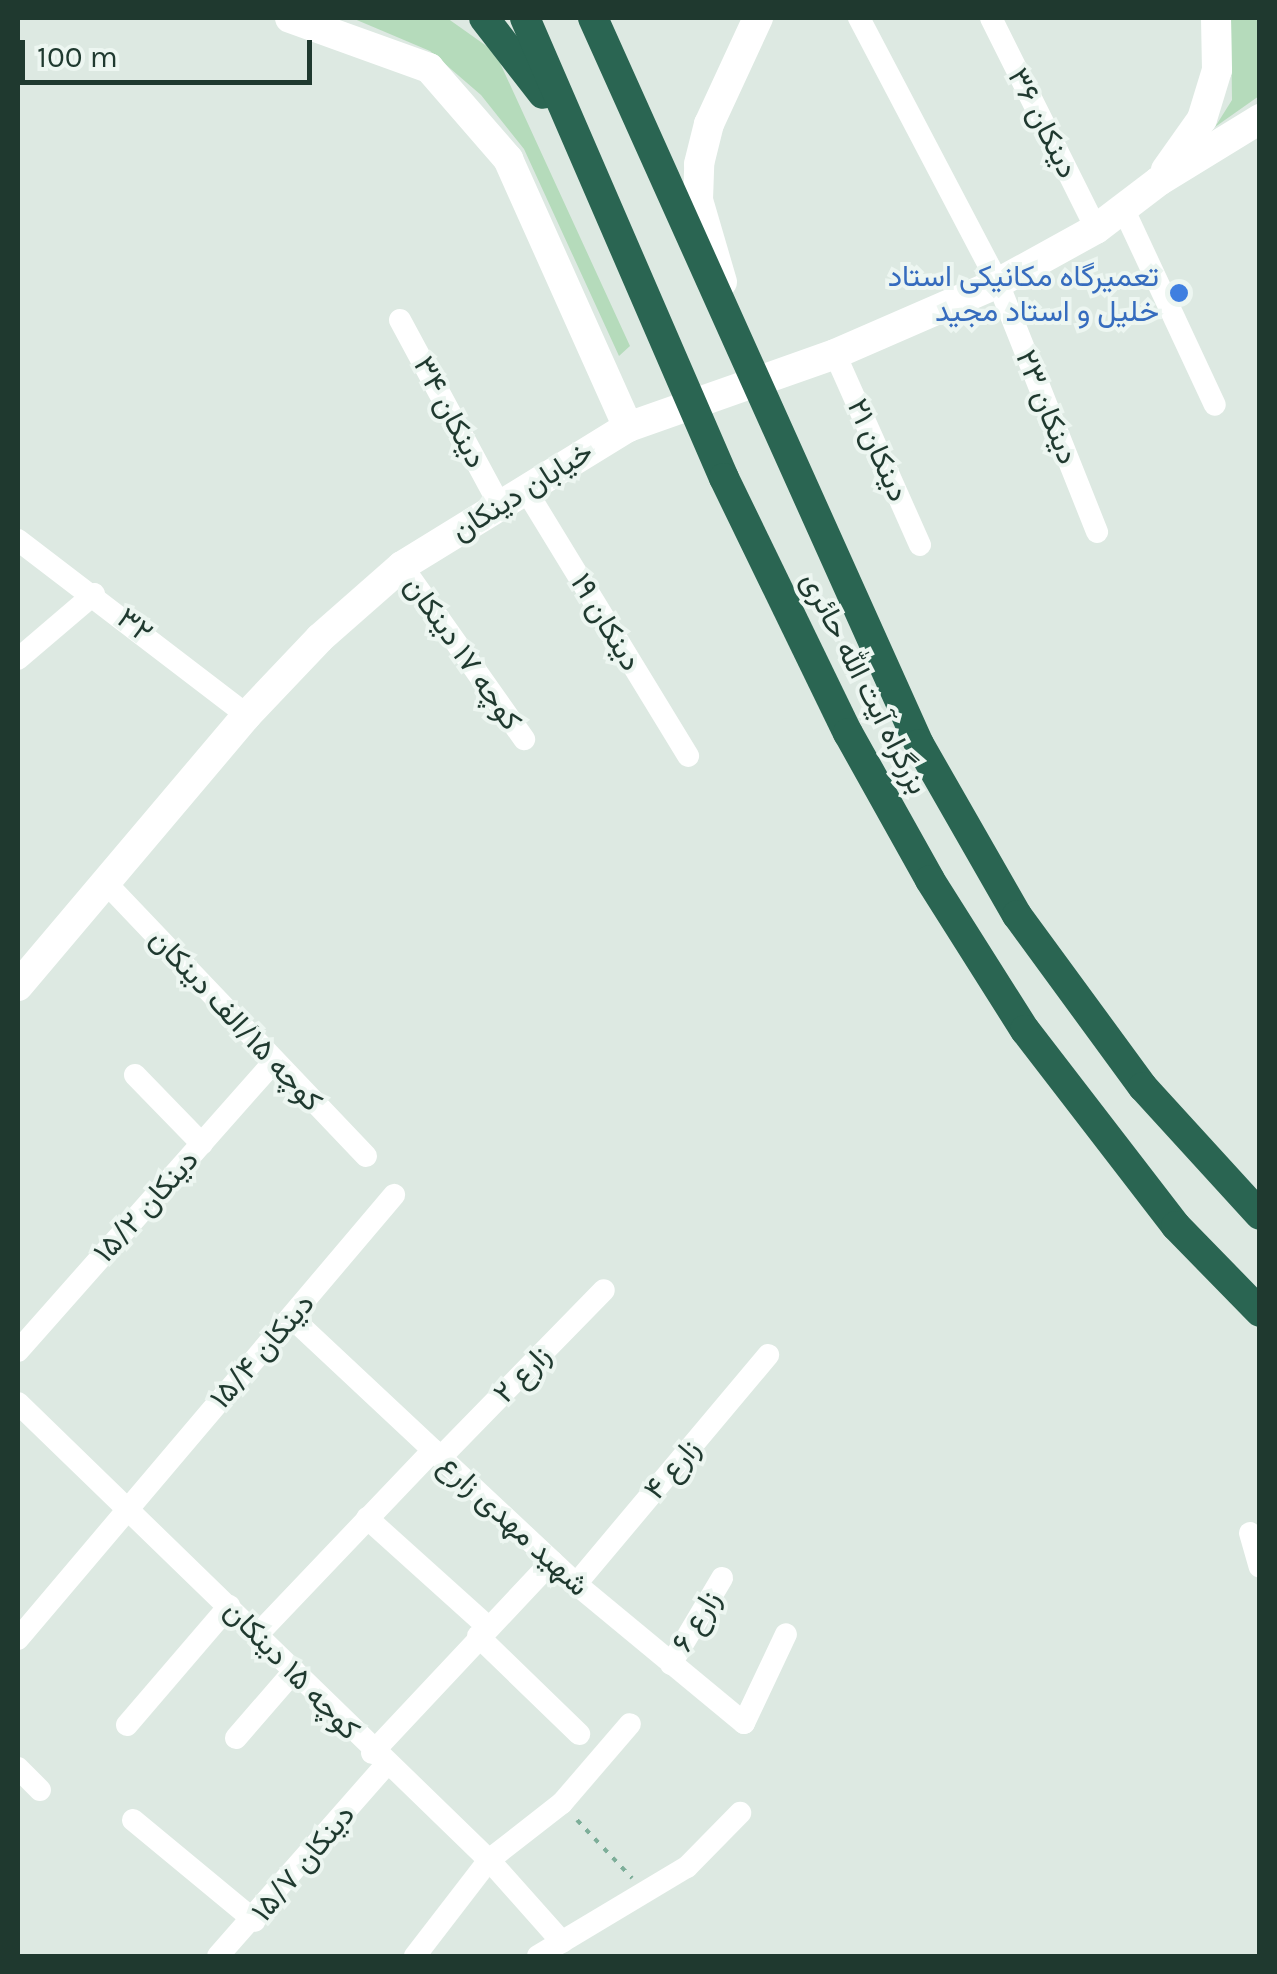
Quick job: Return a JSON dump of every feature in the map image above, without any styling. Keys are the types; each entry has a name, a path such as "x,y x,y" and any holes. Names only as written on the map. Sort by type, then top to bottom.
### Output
{"highway":[{"path":"484,18 502,34 582,151"},
{"name":"بزرگراه آیت الله حائری","path":"526,18 724,478 857,749 1025,1030 1176,1226 1260,1312"},
{"name":"بزرگراه آیت الله حائری","path":"593,18 918,744 1017,915 1143,1088 1260,1214"}],"main road":[{"path":"290,18 429,68 508,159 628,428"},
{"path":"746,367 698,200 709,124 758,18"},
{"path":"1158,180 1202,120 1217,70 1216,18"},
{"path":"1158,180 1260,119"},
{"name":"خیابان دینکان","path":"18,986 247,715 320,638 402,566 628,428 835,354 998,282 1096,228 1158,180"}],"street":[{"name":"۲۳ دینکان","path":"860,18 998,282 1097,532"},
{"name":"۳۶ دینکان","path":"991,18 1096,228"},
{"path":"1123,208 1215,405"},
{"name":"۳۴ دینکان","path":"400,320 512,496"},
{"name":"۲۱ دینکان","path":"835,354 920,545"},
{"name":"۱۹ دینکان","path":"512,496 688,756"},
{"name":"۳۲","path":"18,540 94,594 247,715"},
{"name":"کوچه ۱۷ دینکان","path":"402,566 524,738"},
{"path":"18,659 94,594"},
{"name":"کوچه ۱۵/الف دینکان","path":"106,882 366,1156"},
{"name":"۱۵/۲ دینکان","path":"18,1351 274,1062"},
{"path":"135,1074 202,1144"},
{"name":"۱۵/۴ دینکان","path":"18,1638 126,1504 292,1318 394,1195"},
{"name":"۲ زارع","path":"258,1634 367,1518 604,1290"},
{"name":"شهید مهدی زارع","path":"292,1318 576,1584 744,1723 786,1634"},
{"name":"۴ زارع","path":"576,1584 768,1354"},
{"name":"کوچه ۱۵ دینکان","path":"18,1402 230,1606 379,1760 489,1860 562,1942"},
{"path":"367,1518 483,1631 580,1734"},
{"path":"1250,1533 1260,1567"},
{"name":"۱۵/۷ دینکان","path":"218,1956 255,1921 483,1631 552,1561"},
{"name":"۶ زارع","path":"671,1664 722,1578"},
{"path":"127,1725 230,1606"},
{"path":"236,1738 294,1671"},
{"path":"415,1956 489,1860 562,1803 630,1724"},
{"path":"18,1768 40,1790"},
{"path":"538,1956 688,1868 740,1812"},
{"path":"133,1820 255,1921"}],"path":[{"path":"562,1803 646,1892"}],"green space":[{"path":"352,18 447,18 495,52 630,346 619,356 524,149 481,95 430,51"},
{"path":"1231,18 1259,18 1259,96 1215,127 1232,100"}],"place":[{"name":"تعمیرگاه مکانیکی استاد خلیل و استاد مجید","path":"1179,293"}]}
